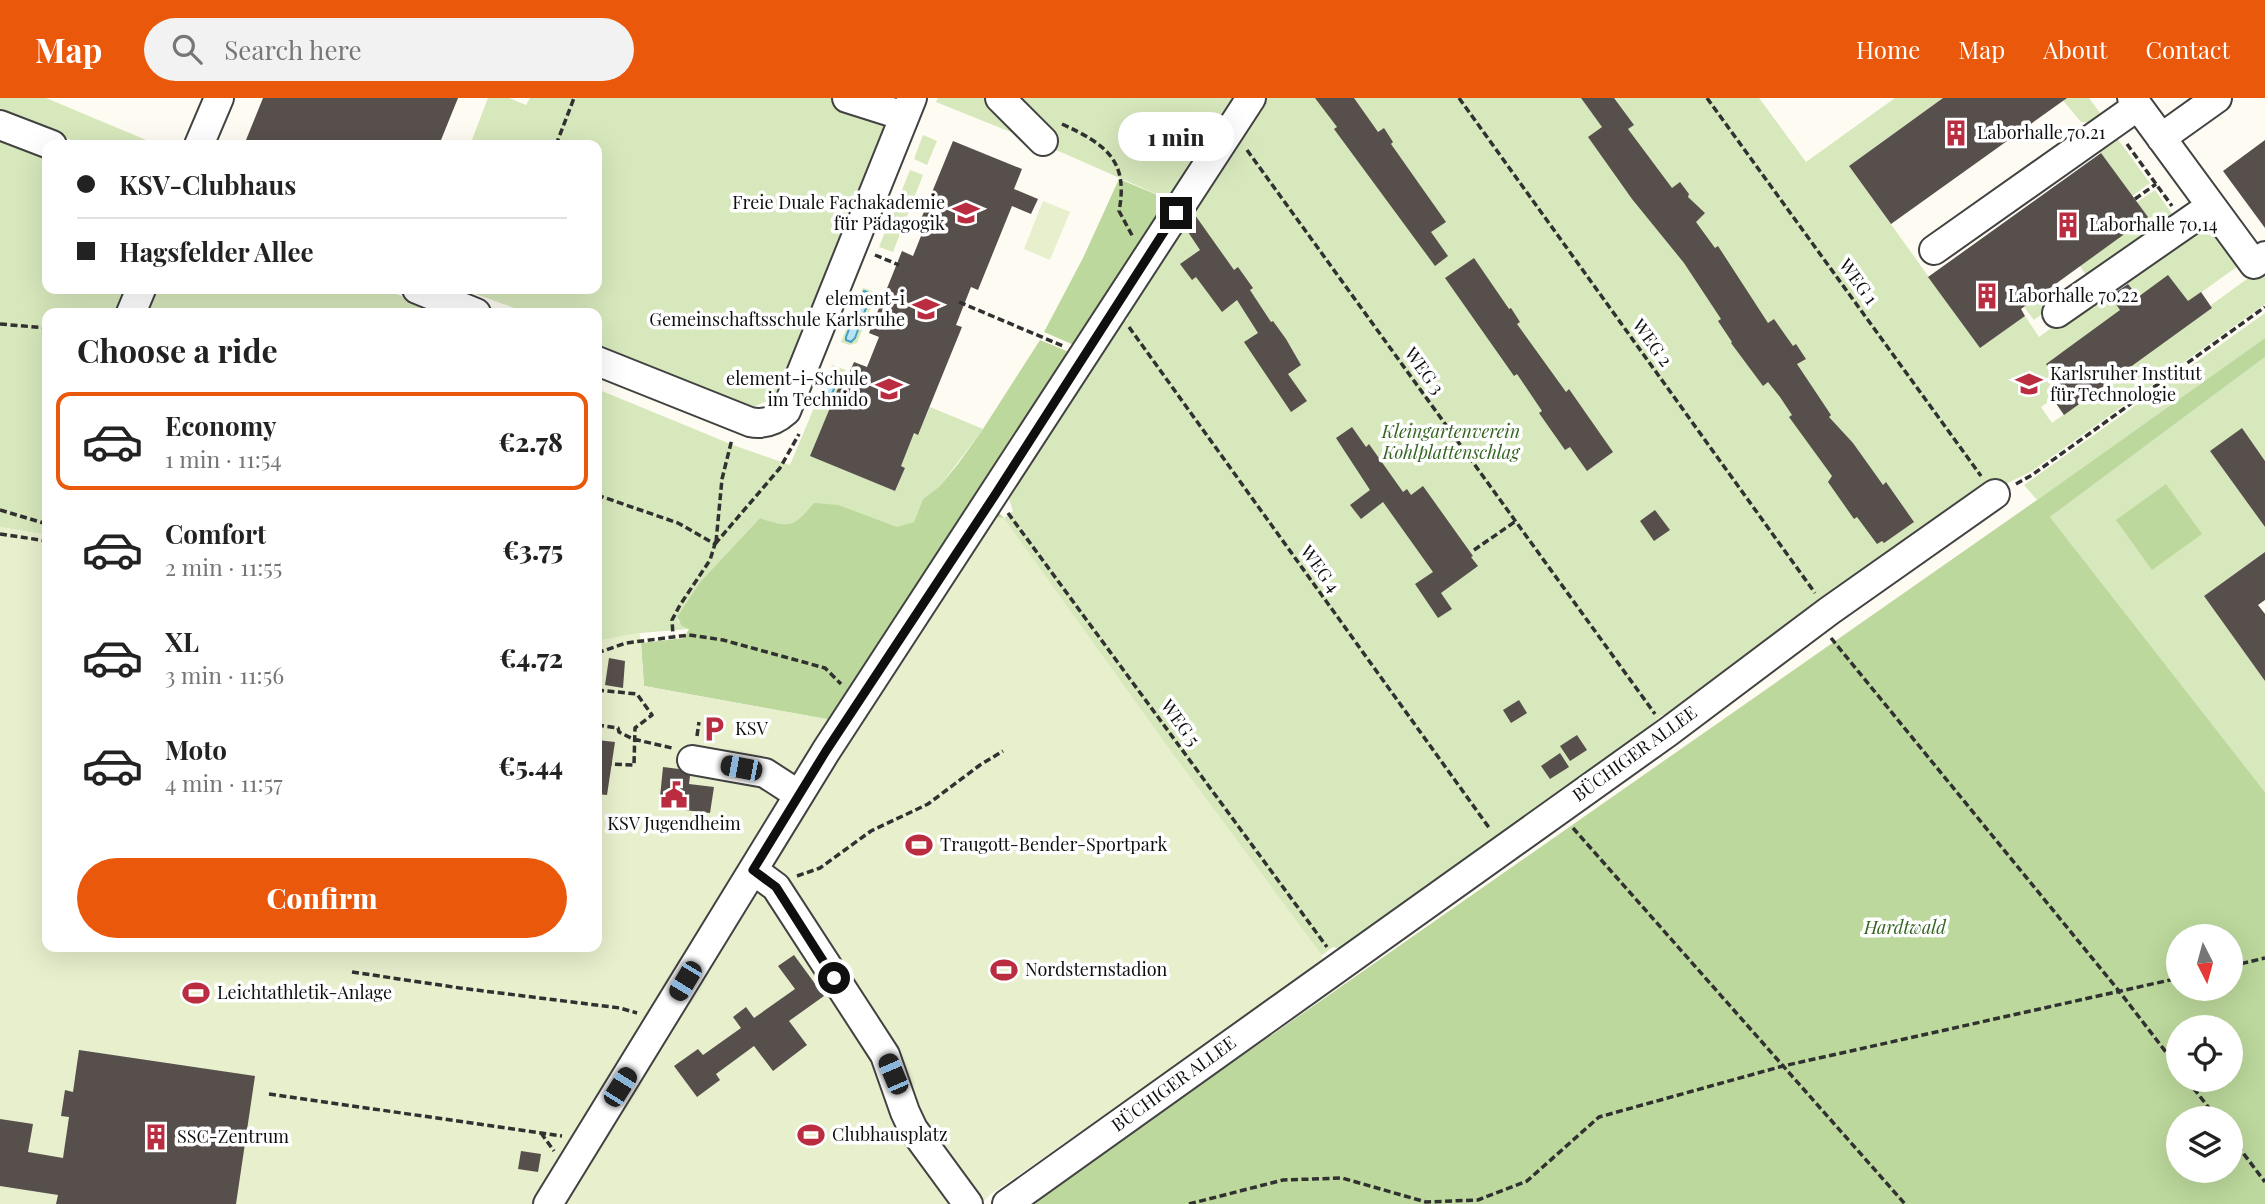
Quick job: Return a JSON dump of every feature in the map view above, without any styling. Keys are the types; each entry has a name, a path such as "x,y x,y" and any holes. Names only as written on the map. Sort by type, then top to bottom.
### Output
{"street":[{"path":"201,140 219,98"},
{"path":"602,363 759,424 792,421 786,411 908,107 847,98"},
{"path":"1000,98 1047,130"},
{"path":"548,1204 799,795 1251,98"},
{"path":"2161,138 2217,98"},
{"path":"1934,250 2112,123 2135,102 2254,264 2265,256"},
{"path":"0,125 42,141"},
{"path":"2057,313 2211,206"},
{"path":"430,294 464,308"},
{"name":"BÜCHIGER ALLEE","path":"1007,1204 1668,732 1816,606 1990,489"},
{"path":"692,760 765,773 799,795"},
{"path":"753,870 776,887 885,1055 905,1112 914,1129 968,1204"}],"path":[{"path":"558,140 574,98"},
{"name":"WEG 2","path":"1459,98 1816,606 2166,1052"},
{"name":"WEG 1","path":"1707,98 1990,489"},
{"path":"2112,123 2185,224"},
{"path":"1047,130 1085,135 1110,155 1121,175 1122,195 1119,211"},
{"name":"WEG 3","path":"1241,141 1658,719"},
{"path":"2135,199 2182,165"},
{"path":"872,254 899,265"},
{"path":"959,302 1041,336"},
{"name":"WEG 4","path":"1115,306 1504,848"},
{"path":"1990,489 2032,475 2265,307"},
{"path":"0,324 42,328"},
{"path":"673,635 672,620 710,560 716,544 726,456 740,418"},
{"path":"716,544 780,468 792,421"},
{"path":"602,497 678,523 716,544"},
{"path":"0,510 42,523"},
{"name":"WEG 5","path":"1009,514 1328,950"},
{"path":"1474,550 1516,521"},
{"path":"0,534 42,540"},
{"path":"602,651 626,643 673,635 723,640 825,668 859,702"},
{"path":"602,690 638,694 652,715 635,728 634,765 611,764"},
{"path":"602,726 618,728 619,732 635,740 673,749 692,760"},
{"path":"788,879 820,868 871,831 928,804 1003,751"},
{"path":"1557,810 1905,1204"},
{"path":"2244,963 2265,958"},
{"path":"352,972 620,1008 644,1014 658,1025"},
{"path":"1189,1204 1283,1180 1342,1178 1426,1202 1478,1200 1527,1181 1599,1118 1783,1066 2166,981"},
{"path":"2196,1092 2208,1106"},
{"path":"269,1094 568,1137"},
{"path":"2243,1154 2265,1182"}],"green space":[{"path":"0,98 46,98 146,140 71,140 0,115"},
{"path":"488,98 509,98 526,105 530,98 903,98 784,387 774,398 751,408 602,353 602,308 514,308 476,294 602,294 602,140 472,140"},
{"path":"938,98 1237,98 1172,201 936,102"},
{"name":"Kleingartenverein Kohlplattenschlag","path":"1260,98 1759,98 1806,162 1895,98 1943,98 1849,166 1980,348 2025,316 2039,337 2197,223 2208,223 2238,266 2041,407 2052,423 2212,308 2211,305 2265,266 2265,304 2032,471 2000,487 1992,486 1988,482 1669,716 1662,715 1653,723 1652,730 1343,950 1333,947 1322,955 1004,518 1013,511 1007,493 1119,324 1128,319 1125,311 1237,144 1244,138 1242,126","holes":["2127,283 2135,294 2118,307 2110,296","2059,354 2075,376 2062,386 2046,364"]},
{"path":"2061,98 2089,98 2103,117 2093,123 2081,122"},
{"path":"0,134 42,151 42,294 128,294 122,308 42,308 42,534 0,527"},
{"path":"2114,134 2150,183 2132,196 2100,152 2080,166 2076,161"},
{"path":"923,135 937,141 927,165 914,159"},
{"path":"910,170 923,175 893,252 879,247"},
{"path":"1119,179 1172,201 1074,345 1044,332 1083,258"},
{"path":"2155,190 2175,218 2089,280 2080,266 2147,216 2137,202"},
{"path":"1043,201 1070,212 1050,260 1024,249"},
{"path":"2057,283 2066,296 2034,320 2024,307"},
{"path":"863,288 872,291 875,297 857,343 849,345 841,342"},
{"path":"149,294 396,294 432,308 143,308"},
{"path":"2265,313 2265,338 2037,500 2024,485"},
{"name":"Hardtwald","path":"2265,338 2265,357 2050,517 2265,792 2265,1204 1030,1204"},
{"path":"1040,340 1069,352 978,493 1004,518 1322,955 848,723 644,686 641,643 684,638 689,629 682,626 677,617 700,582 760,518 790,524 814,503 838,505 897,527 914,522 923,499 940,486 958,464"},
{"path":"2265,357 2265,461 2242,429 2210,451 2265,527 2265,552 2204,596 2265,681 2265,792 2050,517"},
{"path":"832,365 846,370 811,456 895,491 905,468 899,465 912,432 918,434 930,407 983,429 940,486 923,499 914,522 897,528 800,520 784,526 760,518 700,582 677,617 678,621 689,629 640,633 602,640 602,391 733,445 790,465"},
{"path":"2166,484 2202,534 2152,570 2116,520"},
{"name":"Traugott-Bender-Sportpark","path":"990,516 1004,518 1322,955 1323,965 991,1194 981,1204 0,1204 0,527 42,534 42,952 602,952 602,640 640,633 644,686 849,723"}],"water":[{"path":"864,291 868,292 870,297 855,338 851,342 846,340 846,337"},
{"path":"834,369 839,370 839,375 829,402 823,405 821,399"}],"building":[{"path":"263,98 458,98 441,140 246,140"},
{"path":"1315,98 1354,98 1378,132 1384,128 1393,142 1391,144 1446,222 1431,232 1448,256 1435,266 1334,129 1337,127"},
{"path":"1581,98 1614,98 1634,125 1628,129 1672,188 1680,182 1689,194 1688,197 1705,213 1696,222 1715,248 1718,246 1768,323 1774,319 1793,346 1796,344 1806,359 1797,364 1831,415 1829,417 1853,443 1883,485 1886,482 1914,522 1884,543 1882,541 1877,544 1857,517 1854,519 1828,482 1832,476 1789,417 1792,415 1780,397 1768,382 1763,386 1731,343 1718,321 1721,319 1684,263 1632,199 1588,137 1602,127"},
{"name":"Laborhalle 70.21","path":"1943,98 2067,98 1891,224 1849,166"},
{"path":"2265,140 2265,228 2223,171"},
{"path":"953,141 1022,169 1014,189 1038,199 1031,214 1012,206 978,290 971,287 956,325 962,327 918,435 914,433 901,466 905,468 895,491 810,456 844,374 848,376 854,362 867,367 879,337 869,333 902,251 913,256 925,226 919,224"},
{"name":"Laborhalle 70.14","path":"2101,153 2148,217 2021,309 2025,316 1980,348 1928,277"},
{"path":"1195,215 1234,270 1238,267 1253,288 1250,290 1286,339 1301,365 1288,374 1307,401 1291,412 1244,342 1258,333 1237,300 1222,312 1196,277 1192,280 1180,264 1200,250 1186,229"},
{"path":"1474,258 1509,309 1511,308 1520,322 1517,324 1566,392 1569,389 1613,452 1587,471 1570,447 1565,450 1539,413 1542,411 1517,374 1514,376 1445,278"},
{"path":"2168,275 2188,301 2201,292 2212,308 2064,415 2053,399 2065,390 2046,364 2120,310 2110,296 2128,284 2138,297"},
{"path":"1352,427 1366,447 1369,444 1403,492 1407,489 1411,495 1423,486 1478,566 1441,593 1452,609 1438,618 1415,584 1433,572 1383,502 1361,519 1350,505 1370,490 1336,438"},
{"path":"2242,428 2265,461 2265,527 2210,451"},
{"path":"1655,510 1670,530 1654,541 1640,521"},
{"path":"2265,552 2265,600 2258,605 2265,614 2265,681 2204,596"},
{"path":"609,658 625,661 623,688 605,685"},
{"path":"1519,700 1527,713 1511,723 1503,710"},
{"path":"1577,735 1587,750 1570,761 1560,746"},
{"path":"602,741 615,742 607,795 602,794"},
{"path":"1560,753 1569,767 1550,779 1541,766"},
{"name":"KSV Jugendheim","path":"663,767 679,769 690,776 689,784 714,787 710,813 659,807"},
{"path":"794,955 824,996 789,1021 807,1045 773,1071 754,1046 716,1074 720,1080 697,1097 674,1066 698,1049 703,1055 741,1028 733,1017 746,1007 754,1018 795,989 778,966"},
{"name":"SSC-Zentrum","path":"79,1050 255,1076 236,1204 56,1204 58,1195 0,1186 0,1119 33,1124 28,1152 63,1158 69,1117 61,1116 65,1090 73,1092"},
{"path":"521,1151 541,1154 538,1172 518,1169"}],"place":[{"name":"Laborhalle 70.21","path":"1956,133"},
{"name":"Freie Duale Fachakademie für Pädagogik","path":"966,213"},
{"name":"Laborhalle 70.14","path":"2068,225"},
{"name":"Laborhalle 70.22","path":"1987,296"},
{"name":"element-i Gemeinschaftsschule Karlsruhe","path":"926,309"},
{"name":"Karlsruher Institut für Technologie","path":"2029,384"},
{"name":"element-i-Schule im Technido","path":"889,389"},
{"name":"KSV","path":"714,729"},
{"name":"KSV Jugendheim","path":"674,795"},
{"name":"Traugott-Bender-Sportpark","path":"919,845"},
{"name":"Nordsternstadion","path":"1004,970"},
{"name":"Leichtathletik-Anlage","path":"196,993"},
{"name":"Clubhausplatz","path":"811,1135"},
{"name":"SSC-Zentrum","path":"156,1137"}],"route":[{"path":"834,978 776,887 753,870 826,751 1176,213"}]}
